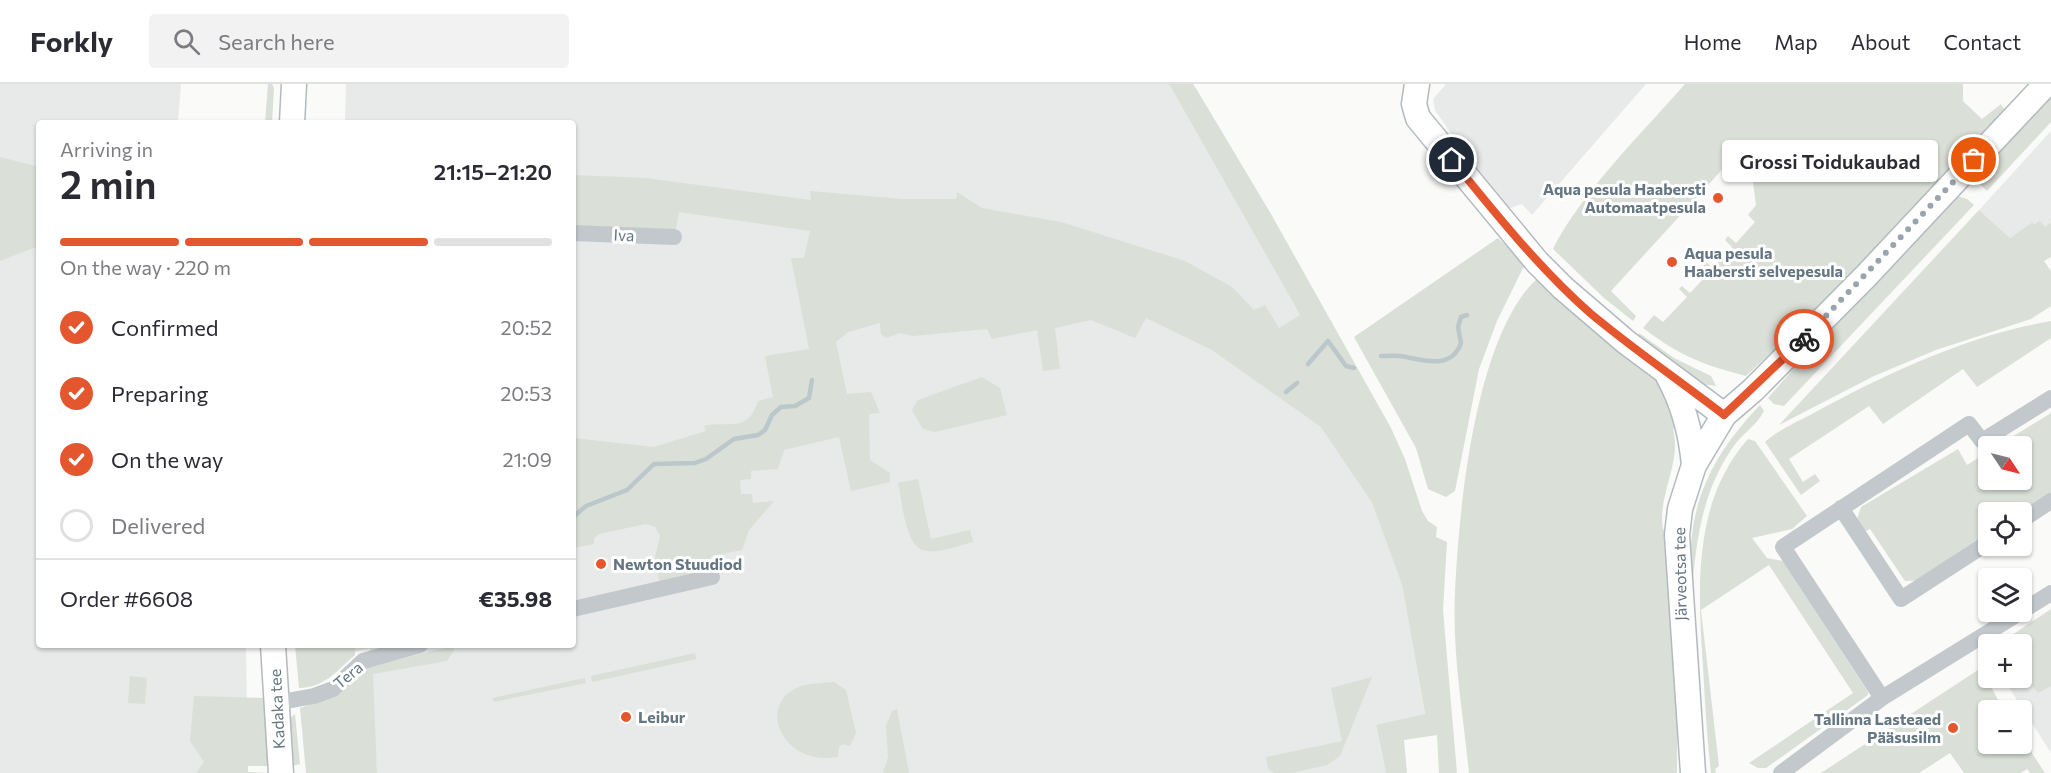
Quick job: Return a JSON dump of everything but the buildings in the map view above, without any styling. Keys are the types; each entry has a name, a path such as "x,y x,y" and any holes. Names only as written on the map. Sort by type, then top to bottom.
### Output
{"main road":[{"path":"292,120 294,84"},
{"path":"1417,84 1414,104 1418,118 1537,262 1590,312 1724,415"},
{"name":"Järveotsa tee","path":"1693,773 1677,535 1680,509 1694,465 1707,439 1724,415 1753,390 1858,284 2046,84"},
{"path":"1665,371 1679,396 1691,441 1694,465"},
{"name":"Kadaka tee","path":"273,648 281,773"}],"street":[{"name":"Iva","path":"576,233 674,237"},
{"path":"1882,698 1783,547 1969,424 1982,441 2051,398"},
{"path":"2032,513 2051,501"},
{"path":"1841,508 1901,599 1978,549"},
{"path":"576,608 712,577"},
{"path":"2032,605 2051,593"},
{"path":"1782,773 1882,698 2005,622"},
{"name":"Tera","path":"276,703 297,701 324,693 333,689 363,661 409,648"}],"shaded area":[{"path":"0,84 181,84 178,120 36,120 36,648 246,648 248,773 0,773"},
{"path":"268,84 272,84 274,88 272,120 265,120"},
{"path":"346,84 1169,84 1300,315 1357,481 1372,503 1402,585 1425,715 1376,726 1386,773 377,773 370,648 576,648 576,120 345,120"},
{"path":"1169,84 1193,84 1197,90 1271,214 1391,428 1405,459 1422,511 1428,521 1437,527 1436,537 1447,542 1443,610 1457,773 1439,773 1437,735 1404,740 1407,773 1386,773 1376,725 1425,714 1402,585 1372,503 1321,427 1212,350 1146,318 1135,338 1091,320 1055,328 1060,369 1043,371 1037,330 992,339 987,329 913,336 900,333 886,338 881,334 880,323 848,332 836,342 847,394 871,392 880,413 869,414 870,460 890,473 890,482 851,491 839,437 784,450 778,469 751,471 751,479 740,480 741,494 752,494 753,503 774,501 749,530 742,550 712,556 699,572 660,583 654,561 660,536 655,527 646,524 599,534 594,538 594,544 576,547 576,438 654,447 706,431 704,426 743,422 754,411 758,401 773,397 765,356 809,349 791,258 804,258 810,231 679,212 675,233 576,225 576,175 646,178 811,200 810,191 902,199 956,199 957,192 982,208 1061,222 1185,261 1232,287 1254,310 1265,305 1279,328 1300,315"},
{"path":"1446,84 1646,84 1532,215 1522,204 1510,208 1504,204 1477,172 1435,110 1433,99"},
{"path":"1685,84 1963,84 1963,101 1982,119 2001,104 2004,109 1988,133 1853,276 1746,376 1692,358 1668,346 1643,328 1654,315 1663,322 1687,297 1679,289 1682,286 1690,293 1710,272 1702,264 1705,261 1713,268 1732,247 1725,240 1728,236 1736,243 1755,222 1748,215 1756,205 1753,182 1730,161 1611,291 1636,316 1633,321 1604,298 1553,249 1579,207 1596,185"},
{"path":"2051,98 2051,122 1987,191 1978,182 1977,175 2045,100"},
{"path":"2051,131 2051,222 2045,227 2033,223 2010,238 1979,210"},
{"path":"0,157 36,166 36,247 0,261"},
{"path":"1957,196 1967,199 1974,205 1784,406 1774,404 1768,398 1825,333"},
{"path":"1979,210 2010,238 2033,222 2034,224 2040,221 2045,227 2051,222 2051,257 2044,261 2051,271 2051,306 2031,319 1936,350 1874,376 1779,425"},
{"path":"1498,238 1525,264 1497,321 1479,369 1455,491 1446,497 1428,489 1416,448 1354,337"},
{"path":"1539,277 1659,381 1681,427 1673,429 1674,454 1662,516 1663,529 1667,530 1677,672 1677,773 1469,773 1454,615 1457,557 1466,471 1485,379 1499,338 1517,303"},
{"path":"2051,321 2051,338 1977,387 1963,369 1883,424 1869,406 1789,459 1803,482 1815,474 1820,481 1801,495 1765,442 1782,430 1840,399 1928,358 1989,336"},
{"path":"1639,333 1674,358 1711,376 1716,386 1700,384 1638,339"},
{"path":"982,377 1000,388 1007,415 935,432 923,429 912,410 918,400"},
{"path":"1760,405 1764,411 1733,447 1722,464 1707,500 1695,557 1692,597 1691,541 1702,492 1725,448"},
{"path":"2051,413 2051,499 2032,508 2032,502 1978,502 1978,547 1928,580 1905,581 1870,529 1864,532 1857,519 1861,507 1958,449 1967,465 1978,458 1978,490 2032,490 2032,436 2014,436"},
{"path":"1748,439 1755,441 1807,516 1792,529 1752,538 1767,558 1783,561 1868,695 1766,768 1758,768 1749,763 1853,693 1769,565 1701,610 1719,766 1715,769 1716,773 1711,773 1700,608 1703,548 1708,519 1717,490 1730,464"},
{"path":"918,479 931,539 970,530 973,542 935,551 923,550 917,546 908,531 898,483"},
{"path":"2051,609 2051,686 2038,693 2032,686 2032,634 2014,634"},
{"path":"2051,640 2051,753 2032,723 2032,700 2017,700 2009,688 2032,688 2032,652"},
{"path":"295,648 355,648 355,655 324,681 299,688"},
{"path":"321,648 370,648 323,659"},
{"path":"445,648 454,648 454,650 447,661 373,674 377,773 306,773 300,708 330,698 367,667"},
{"path":"695,653 696,659 592,682 591,676"},
{"name":"Tallinna Lasteaed Pääsusilm","path":"1978,670 1978,688 1992,688 1998,700 1978,700 1978,754 2032,753 2045,773 2030,773 2027,769 2021,773 1964,773 1950,753 1919,773 1821,773"},
{"path":"130,676 147,678 145,704 128,703"},
{"path":"1372,677 1340,756 1327,765 1292,773 1274,773 1268,769 1266,757 1342,741 1331,688"},
{"path":"585,678 586,683 494,702 492,698"},
{"path":"834,682 846,690 856,733 850,746 843,744 839,747 838,757 818,757 801,752 788,742 780,730 777,717 780,704 789,693 805,685"},
{"path":"194,696 267,698 272,766 248,766 248,772 273,773 196,773 204,762 190,741"},
{"path":"897,709 909,773 883,773 888,757 886,726 892,711"},
{"path":"295,714 300,764 288,767 289,719"}],"waterway":[{"path":"1381,356 1400,356 1430,361 1445,360 1457,351 1461,343 1458,327 1461,317 1467,315"},
{"path":"1308,364 1328,341 1346,366 1354,368"},
{"path":"576,514 586,506 627,490 654,464 695,463 706,459 734,439 758,435 765,430 772,415 781,407 795,406 809,398 812,380"},
{"path":"1286,392 1297,383"}],"way so far":[{"path":"1804,339 1974,160"}],"place":[{"name":"Grossi Toidukaubad","path":"1974,160"},
{"name":"Aqua pesula Haabersti Automaatpesula","path":"1718,198"},
{"name":"Aqua pesula Haabersti selvepesula","path":"1672,262"},
{"name":"Newton Stuudiod","path":"601,564"},
{"name":"Leibur","path":"626,717"},
{"name":"Tallinna Lasteaed Pääsusilm","path":"1953,728"}],"route":[{"path":"1452,160 1537,262 1563,288 1626,342 1724,415 1753,390 1804,339"}]}
